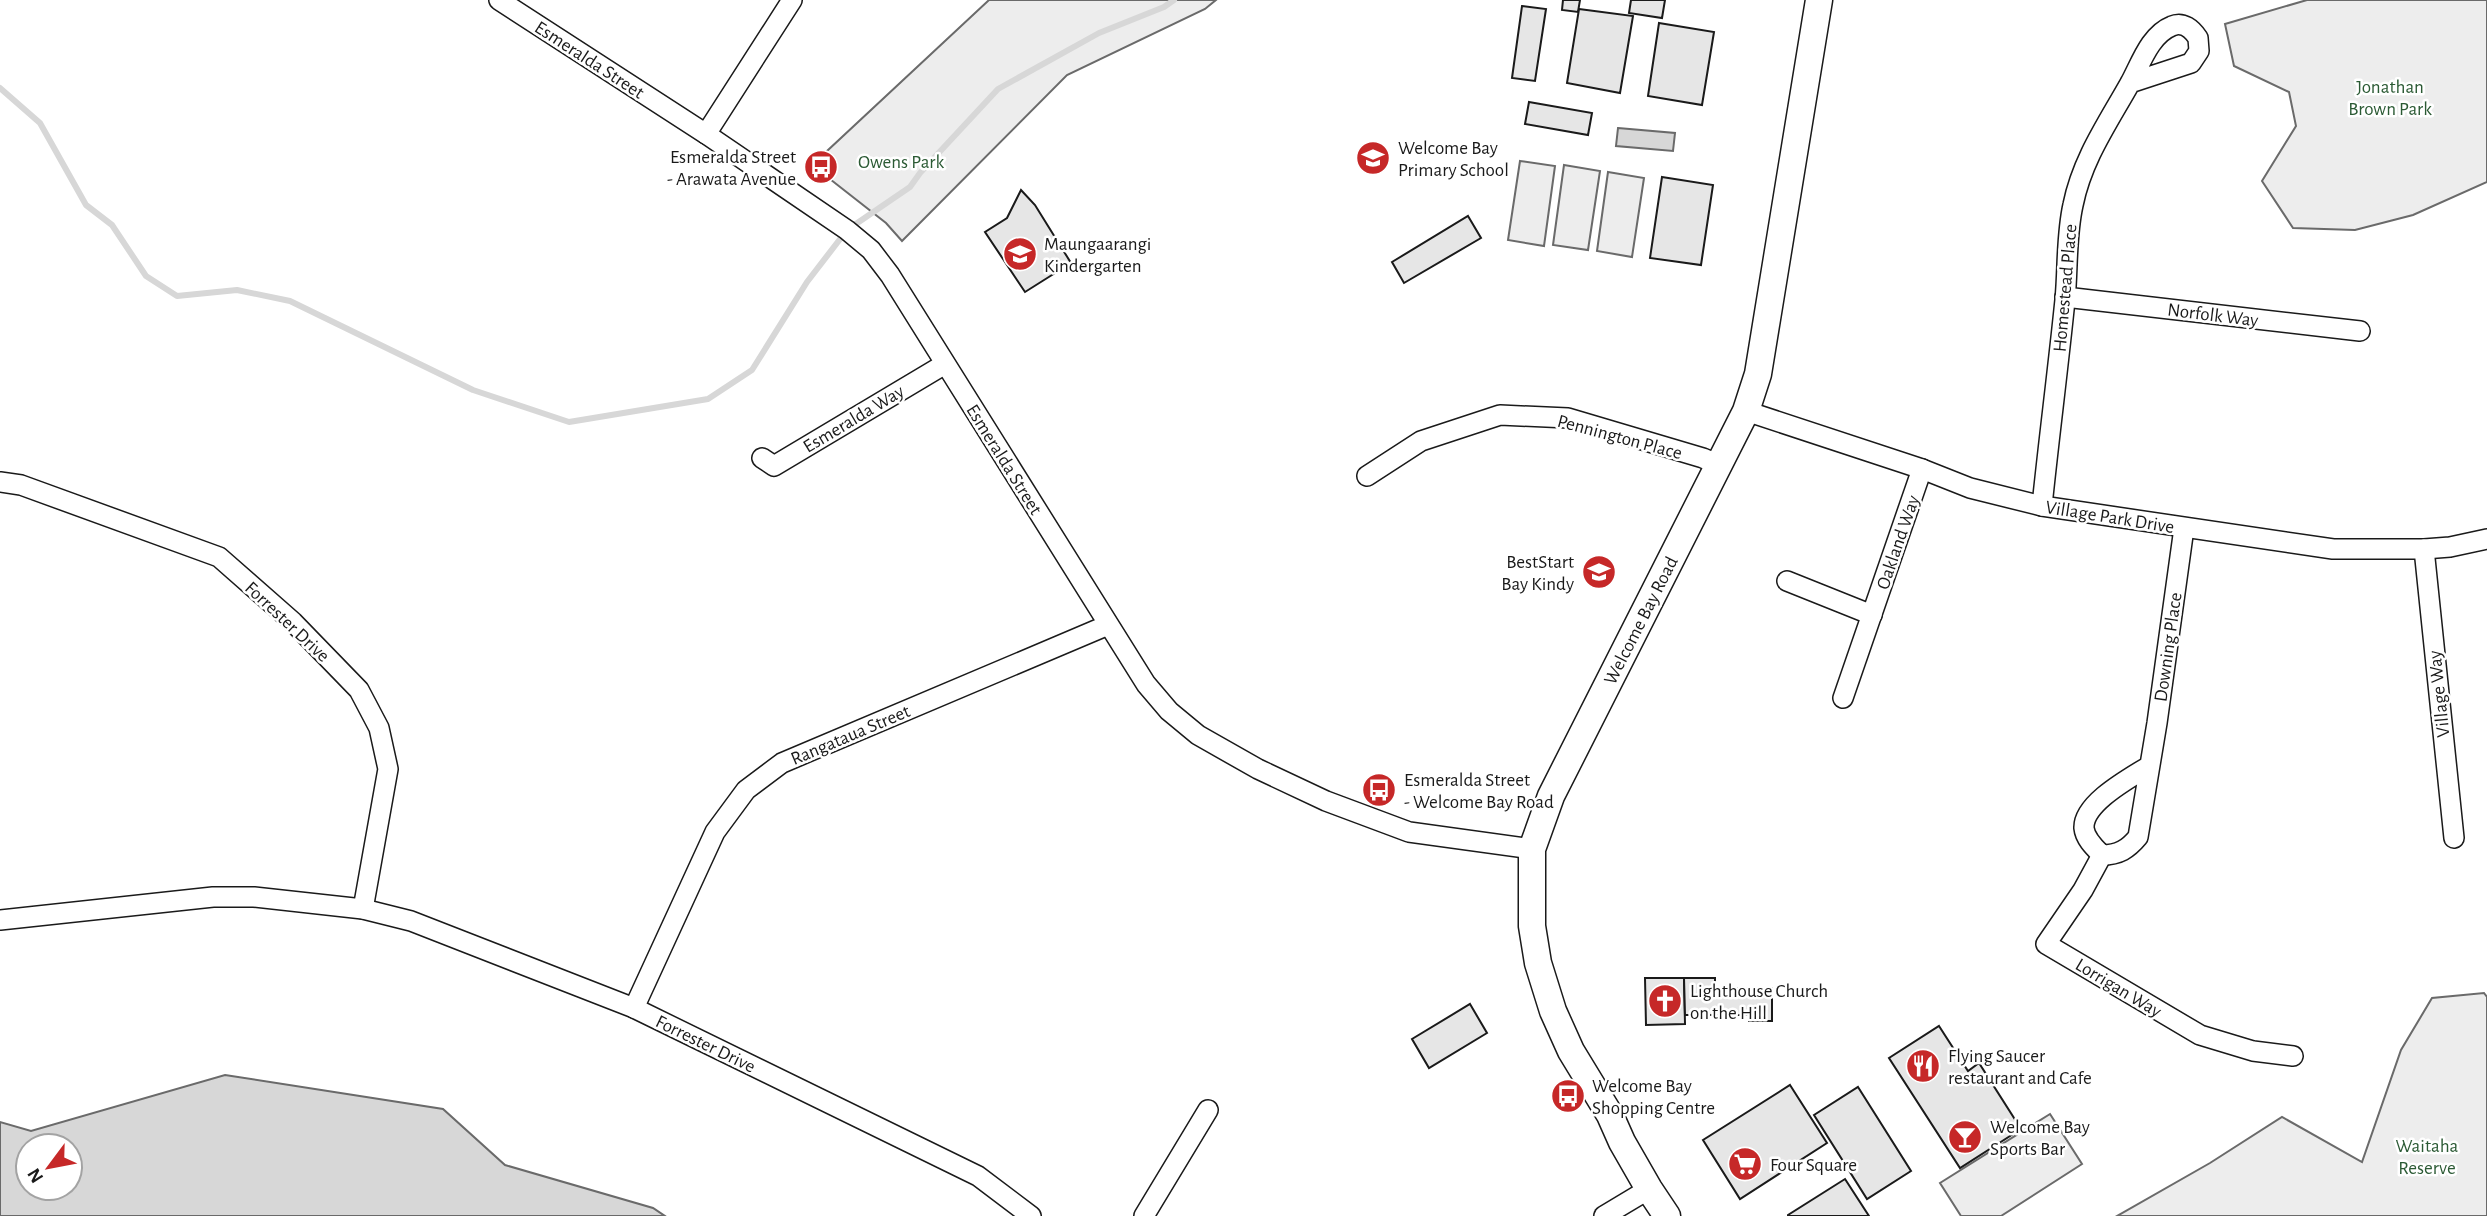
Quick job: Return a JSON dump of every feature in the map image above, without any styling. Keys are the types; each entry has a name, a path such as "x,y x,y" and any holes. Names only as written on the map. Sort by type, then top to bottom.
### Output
{"main road":[{"name":"Welcome Bay Road","path":"1667,1216 1648,1189 1609,1115 1570,1051 1553,1011 1538,963 1532,926 1532,849 1551,796 1746,411 1758,374 1819,0"}],"street":[{"name":"Esmeralda Street","path":"499,0 706,134 848,230 871,250 890,275 1146,684 1169,711 1198,735 1258,769 1326,801 1409,832 1532,849"},
{"path":"706,134 793,0"},
{"name":"Homestead Place","path":"2042,506 2065,297 2070,219 2079,181 2095,143 2130,83"},
{"name":"Norfolk Way","path":"2065,297 2360,331"},
{"name":"Esmeralda Way","path":"762,458 775,466 945,364"},
{"name":"Village Park Drive","path":"1746,411 1970,488 2042,506 2333,549 2424,549 2487,540"},
{"name":"Pennington Place","path":"1367,476 1421,441 1500,415 1568,418 1719,465"},
{"name":"Oakland Way","path":"1843,698 1922,470"},
{"name":"Forrester Drive","path":"0,482 21,485 219,558 293,622 359,690 379,728 388,769 363,909"},
{"name":"Downing Place","path":"2102,855 2113,855 2128,849 2138,836 2183,528"},
{"name":"Village Way","path":"2424,549 2454,838"},
{"name":"Oakland Way","path":"1787,581 1872,615"},
{"name":"Rangataua Street","path":"634,1008 715,832 746,790 782,762 1108,625"},
{"path":"2102,855 2091,843 2084,829 2086,816 2097,802 2149,766"},
{"name":"Lorrigan Way","path":"2102,855 2083,890 2046,944 2200,1035 2253,1051 2293,1056"},
{"name":"Forrester Drive","path":"0,920 213,897 254,897 363,909 411,921 634,1008 978,1176 1031,1216"},
{"path":"1144,1216 1209,1110"},
{"path":"1604,1216 1648,1189"}],"shaded area":[{"name":"Owens Park","path":"989,0 1216,0 1205,9 1067,75 902,241 886,223 812,165"},
{"name":"Jonathan Brown Park","path":"2307,0 2487,0 2487,182 2413,215 2355,230 2293,228 2262,181 2296,126 2289,92 2234,66 2225,24"},
{"path":"1618,128 1675,133 1673,151 1616,146"},
{"path":"1520,161 1555,166 1544,246 1508,240"},
{"path":"1564,165 1600,171 1588,250 1553,245"},
{"path":"1608,172 1644,178 1632,257 1597,251"},
{"name":"Waitaha Reserve","path":"2484,993 2487,997 2487,1216 2117,1216 2210,1163 2282,1117 2362,1162 2401,1050 2432,998"},
{"path":"225,1075 443,1109 505,1165 653,1208 665,1216 0,1216 0,1122 31,1131"},
{"path":"2050,1114 2082,1164 2001,1216 1961,1216 1940,1183"}],"building":[{"path":"1563,0 1580,0 1578,12 1562,10"},
{"path":"1631,0 1665,0 1662,18 1629,13"},
{"path":"1522,6 1546,9 1535,81 1512,78"},
{"path":"1579,9 1633,16 1620,93 1567,83"},
{"path":"1659,23 1714,32 1702,105 1648,96"},
{"path":"1529,102 1592,113 1588,135 1525,124"},
{"path":"1662,177 1713,185 1701,265 1650,258"},
{"path":"1021,190 1035,205 1071,263 1025,292 985,232 1007,218"},
{"path":"1468,216 1481,238 1404,283 1392,262"},
{"name":"Lighthouse Church on the Hill","path":"1645,978 1684,978 1685,1024 1646,1025"},
{"path":"1684,978 1715,978 1715,988 1772,988 1772,1021 1749,1021 1749,1015 1685,1015"},
{"path":"1470,1004 1487,1033 1429,1068 1412,1039"},
{"path":"1939,1026 1968,1071 1979,1063 2021,1129 1960,1168 1889,1058"},
{"path":"1790,1085 1827,1143 1740,1199 1703,1140"},
{"path":"1858,1087 1911,1171 1867,1199 1814,1115"},
{"path":"1845,1179 1869,1216 1788,1216 1788,1215"}],"waterway":[{"path":"0,88 40,123 86,205 112,225 146,276 177,296 237,290 290,301 473,390 569,422 708,399 752,370 807,282 847,230 910,187 998,89 1099,33 1164,7 1174,0"}],"place":[{"name":"Welcome Bay Primary School","path":"1373,158"},
{"name":"Esmeralda Street - Arawata Avenue","path":"821,167"},
{"name":"Maungaarangi Kindergarten","path":"1020,254"},
{"name":"BestStart Bay Kindy","path":"1599,572"},
{"name":"Esmeralda Street - Welcome Bay Road","path":"1379,790"},
{"name":"Lighthouse Church on the Hill","path":"1665,1001"},
{"name":"Flying Saucer restaurant and Cafe","path":"1923,1066"},
{"name":"Welcome Bay Shopping Centre","path":"1568,1096"},
{"name":"Welcome Bay Sports Bar","path":"1965,1137"},
{"name":"Four Square","path":"1745,1164"}]}
